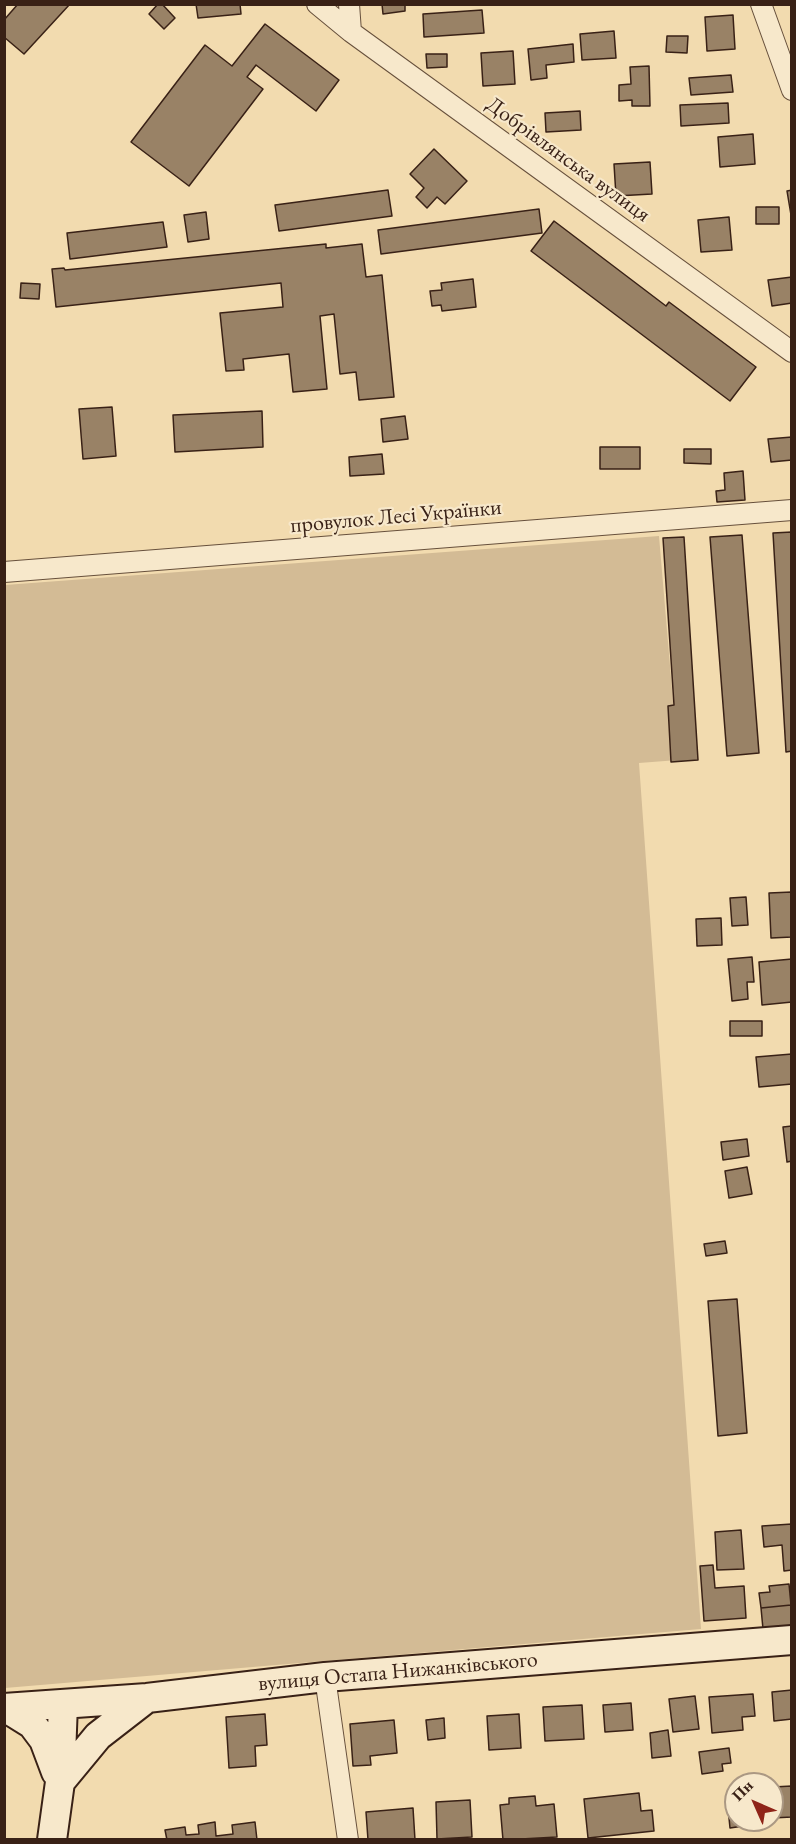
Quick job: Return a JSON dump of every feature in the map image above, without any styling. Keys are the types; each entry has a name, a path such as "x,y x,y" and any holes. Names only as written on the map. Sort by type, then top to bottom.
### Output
{"street":[{"name":"Добрівлянська вулиця","path":"317,4 351,32 792,352"},
{"path":"349,4 351,32"},
{"path":"761,4 792,90"},
{"name":"провулок Лесі Українки","path":"4,572 792,510"},
{"name":"вулиця Остапа Нижанківського","path":"5,1708 147,1698 325,1677 792,1640"},
{"path":"325,1677 348,1839"},
{"path":"60,1782 98,1736 147,1698"},
{"path":"52,1839 60,1782 63,1704"},
{"path":"5,1708 32,1724 44,1740 60,1782"}],"shaded area":[{"path":"659,536 678,760 639,763 701,1629 5,1688 5,585"}],"building":[{"path":"18,4 70,4 24,54 4,37 4,20"},
{"path":"158,4 162,4 175,18 164,29 149,14"},
{"path":"196,4 240,4 241,14 198,18"},
{"path":"382,4 405,4 405,11 383,14"},
{"path":"482,10 484,33 424,37 423,14"},
{"path":"733,15 735,49 707,51 705,17"},
{"path":"265,24 339,80 316,111 256,65 247,77 263,89 189,186 131,142 205,45 232,66"},
{"path":"614,31 616,58 582,60 580,34"},
{"path":"667,36 688,36 687,53 666,52"},
{"path":"573,44 574,62 546,65 547,78 531,80 528,49"},
{"path":"513,51 515,84 483,86 481,53"},
{"path":"426,54 447,54 447,67 427,68"},
{"path":"649,66 650,106 632,106 632,100 619,101 619,85 631,84 630,67"},
{"path":"731,75 733,92 691,95 689,78"},
{"path":"728,103 729,123 681,126 680,105"},
{"path":"580,111 581,130 546,132 545,113"},
{"path":"753,134 755,164 720,167 718,137"},
{"path":"434,149 467,181 445,204 437,197 427,208 416,197 424,188 410,174"},
{"path":"650,162 652,194 616,196 614,164"},
{"path":"388,190 392,216 279,231 275,205"},
{"path":"792,190 792,215 791,215 787,191"},
{"path":"756,207 779,207 779,224 756,224"},
{"path":"539,209 542,233 381,254 378,230"},
{"path":"206,212 209,239 188,242 184,215"},
{"path":"729,217 732,250 701,252 698,220"},
{"path":"554,221 666,306 669,302 756,367 730,401 531,251"},
{"path":"163,222 167,247 70,259 67,233"},
{"path":"326,244 326,248 362,244 366,277 382,275 394,397 359,400 356,372 340,374 334,314 320,316 327,389 293,392 289,354 243,359 244,370 226,371 220,313 283,307 281,283 56,307 52,269 64,268 65,270"},
{"path":"792,277 792,303 772,306 768,280"},
{"path":"473,279 476,307 442,311 441,305 432,306 430,291 442,290 441,283"},
{"path":"21,283 40,284 39,299 20,298"},
{"path":"112,407 116,456 83,459 79,409"},
{"path":"262,411 263,447 175,452 173,415"},
{"path":"405,416 408,439 383,442 381,419"},
{"path":"792,437 792,460 771,462 768,439"},
{"path":"600,447 640,447 640,469 600,469"},
{"path":"684,449 711,449 711,464 684,463"},
{"path":"382,454 384,474 350,476 349,457"},
{"path":"743,471 745,500 717,502 716,491 725,490 724,473"},
{"path":"792,532 792,751 786,752 773,533"},
{"path":"742,535 759,753 727,756 710,537"},
{"path":"684,537 698,760 671,762 668,706 674,705 663,538"},
{"path":"792,892 792,937 771,938 769,893"},
{"path":"746,897 748,925 732,926 730,898"},
{"path":"721,918 722,945 697,946 696,919"},
{"path":"752,957 754,982 747,982 748,999 732,1001 728,959"},
{"path":"792,959 792,1002 762,1005 759,962"},
{"path":"730,1021 762,1021 762,1036 730,1036"},
{"path":"792,1054 792,1084 759,1087 756,1057"},
{"path":"792,1126 792,1161 787,1162 783,1127"},
{"path":"747,1139 749,1156 723,1160 721,1142"},
{"path":"747,1167 752,1194 729,1198 725,1171"},
{"path":"725,1241 727,1253 706,1256 704,1244"},
{"path":"737,1299 747,1433 718,1436 708,1301"},
{"path":"792,1524 792,1570 784,1571 782,1545 764,1547 762,1526"},
{"path":"741,1530 744,1569 717,1570 715,1532"},
{"path":"713,1565 715,1588 744,1586 746,1618 704,1621 700,1566"},
{"path":"789,1584 791,1605 761,1608 759,1593 770,1592 769,1586"},
{"path":"791,1605 792,1626 763,1629 761,1608"},
{"path":"792,1690 792,1719 774,1721 772,1692"},
{"path":"753,1694 755,1716 742,1717 743,1730 712,1733 709,1697"},
{"path":"695,1696 699,1729 673,1732 669,1699"},
{"path":"631,1703 633,1730 605,1732 603,1705"},
{"path":"582,1705 584,1739 545,1741 543,1707"},
{"path":"265,1714 267,1745 255,1746 256,1766 229,1768 226,1717"},
{"path":"519,1714 521,1748 489,1750 487,1716"},
{"path":"444,1718 445,1738 428,1740 426,1720"},
{"path":"394,1720 397,1753 370,1756 371,1765 353,1766 350,1724"},
{"path":"668,1730 671,1756 652,1758 650,1733"},
{"path":"729,1748 731,1763 722,1764 723,1771 702,1774 699,1752"},
{"path":"784,1786 792,1786 792,1817 784,1817"},
{"path":"639,1793 641,1811 652,1810 654,1831 588,1838 584,1799"},
{"path":"535,1796 536,1806 554,1804 557,1837 503,1840 500,1805 509,1804 509,1798"},
{"path":"470,1800 472,1837 437,1839 436,1802"},
{"path":"413,1808 415,1840 368,1840 366,1812"},
{"path":"215,1822 216,1836 233,1834 232,1825 255,1822 257,1840 167,1840 165,1830 185,1827 186,1835 199,1834 198,1825"}]}
